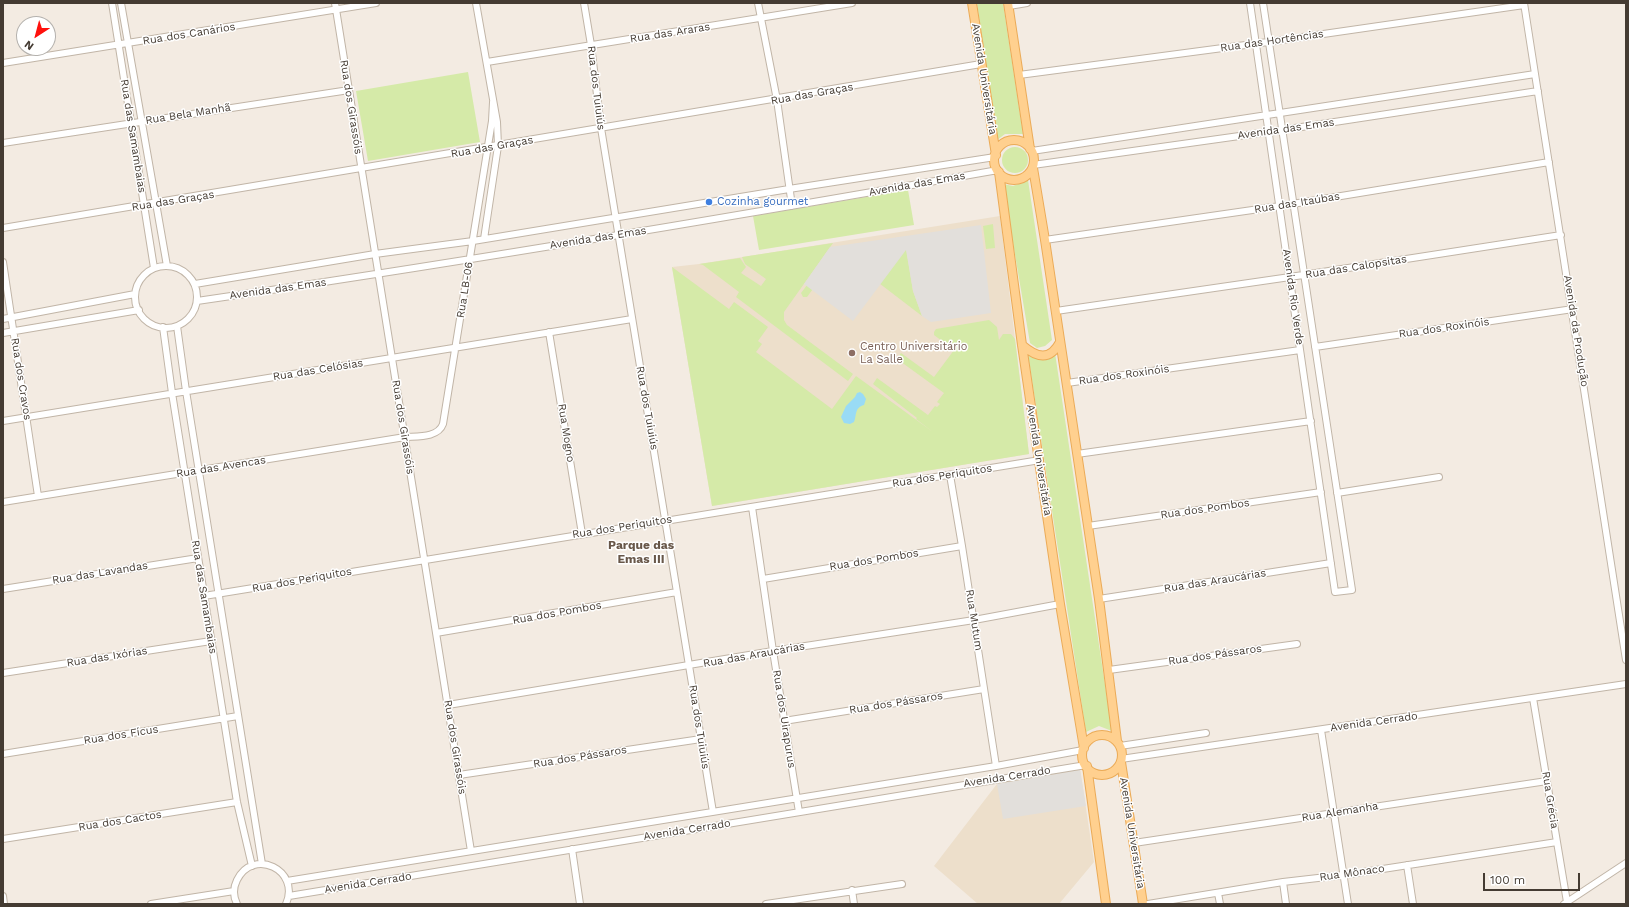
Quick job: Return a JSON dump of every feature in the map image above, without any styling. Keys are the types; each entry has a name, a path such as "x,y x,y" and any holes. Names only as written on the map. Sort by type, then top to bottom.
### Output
{"main road":[{"name":"Avenida Universitária","path":"972,3 995,156"},
{"path":"1008,4 1031,150"},
{"path":"1033,167 1024,178 1017,180 1005,177 998,171 995,156 1001,146 1012,141 1019,141 1026,144 1034,156 1033,167 1099,599 1118,744"},
{"name":"Avenida Universitária","path":"998,171 1060,604 1083,749"},
{"path":"1022,345 1034,355 1045,355 1057,349 1060,342"},
{"path":"1086,766 1093,772 1105,774 1111,772 1121,761 1121,749 1118,744 1107,735 1100,735 1089,740 1083,749 1106,904"},
{"name":"Avenida Universitária","path":"1121,761 1143,904"}],"street":[{"name":"Rua das Samambaias","path":"112,3 154,268"},
{"name":"Rua das Samambaias","path":"121,3 167,266"},
{"name":"Rua dos Girassóis","path":"334,3 471,851"},
{"name":"Rua dos Canários","path":"3,63 376,3"},
{"path":"476,3 497,122 498,146 484,239"},
{"name":"Rua dos Tuiuiús","path":"584,3 601,128 713,812"},
{"path":"758,3 777,100 792,206"},
{"name":"Rua das Araras","path":"487,62 852,3"},
{"path":"1008,4 1027,3"},
{"name":"Avenida Rio Verde","path":"1250,3 1335,592 1352,590 1263,3"},
{"name":"Rua das Hortências","path":"1019,75 1268,42 1524,4"},
{"name":"Avenida da Produção","path":"1524,4 1573,309 1626,660"},
{"name":"Rua das Graças","path":"3,228 362,170 981,64"},
{"name":"Avenida das Emas","path":"1031,150 1536,74"},
{"name":"Rua Bela Manhã","path":"3,143 349,90"},
{"name":"Avenida das Emas","path":"1033,167 1538,91"},
{"name":"Rua LB-06","path":"439,431 443,424 456,347 492,120 493,102"},
{"name":"Avenida das Emas","path":"195,284 375,254 473,241 789,188 995,156"},
{"name":"Rua das Itaúbas","path":"1045,240 1293,204 1549,162"},
{"name":"Avenida das Emas","path":"197,301 378,274 619,235 998,171"},
{"name":"Rua das Calopsitas","path":"1056,311 1304,275 1561,235"},
{"name":"Rua dos Cravos","path":"3,262 38,496"},
{"path":"167,266 180,269 186,273 195,284 197,301 191,316 177,326 163,327 151,324 146,320 139,310 135,294 143,276 154,268 167,266"},
{"path":"3,319 135,294"},
{"name":"Rua dos Roxinóis","path":"1315,347 1573,309"},
{"path":"3,333 139,310"},
{"name":"Rua das Celósias","path":"3,421 186,390 632,319"},
{"name":"Rua das Samambaias","path":"177,326 262,864"},
{"name":"Rua das Samambaias","path":"163,327 172,393 237,802 252,866"},
{"name":"Rua Mogno","path":"549,332 582,534"},
{"name":"Rua dos Roxinóis","path":"1067,383 1300,350"},
{"path":"1077,454 1311,420"},
{"name":"Rua das Avencas","path":"3,502 405,437 433,434 439,431"},
{"name":"Rua dos Periquitos","path":"204,596 1040,460"},
{"name":"Rua Mutum","path":"950,475 996,766"},
{"path":"1337,493 1439,477"},
{"name":"Rua dos Pombos","path":"1088,526 1321,492"},
{"name":"Rua dos Uirapurus","path":"752,507 799,812"},
{"name":"Rua dos Pombos","path":"762,578 962,546"},
{"name":"Rua das Lavandas","path":"3,589 198,558"},
{"name":"Rua das Araucárias","path":"1099,599 1331,563"},
{"name":"Rua dos Pombos","path":"436,633 677,592"},
{"name":"Rua das Araucárias","path":"448,705 773,651 974,620 1060,604"},
{"name":"Rua das Ixórias","path":"3,673 211,641"},
{"name":"Rua dos Pássaros","path":"1109,670 1297,644"},
{"name":"Avenida Cerrado","path":"1121,761 1626,684"},
{"name":"Rua dos Pássaros","path":"784,721 984,689"},
{"name":"Rua Grécia","path":"1534,698 1557,842 1565,903"},
{"name":"Rua dos Fícus","path":"3,754 238,716"},
{"path":"1321,730 1348,904"},
{"path":"1118,744 1206,733"},
{"name":"Rua dos Pássaros","path":"459,775 701,739"},
{"name":"Avenida Cerrado","path":"287,881 996,766 1083,749"},
{"name":"Avenida Cerrado","path":"289,896 1086,766"},
{"name":"Rua Alemanha","path":"1134,843 1547,781"},
{"name":"Rua dos Cactos","path":"3,840 237,802"},
{"name":"Rua Mônaco","path":"1148,904 1283,882 1557,842"},
{"path":"572,849 580,904"},
{"path":"1565,903 1626,863"},
{"path":"229,904 237,903 234,891 235,883 239,876 244,870 252,866 262,864 280,870 287,881 289,896 286,904"},
{"path":"1407,865 1413,904"},
{"path":"1283,882 1286,904"},
{"path":"766,904 787,902 852,890 902,884"},
{"path":"852,890 854,904"},
{"path":"151,904 234,891"},
{"path":"1218,893 1220,904"},
{"path":"3,896 4,904"}],"shaded area":[{"name":"Centro Universitário La Salle","path":"1000,216 1029,454 712,506 672,267"},
{"path":"981,225 991,313 931,322 922,316 913,291 906,250 853,321 804,284 830,247"},
{"path":"1080,768 1094,862 1059,904 978,904 934,866 1000,780"},
{"path":"1080,770 1086,806 1003,819 997,784"}],"green space":[{"path":"977,3 1003,3 1023,134 1005,134 997,140"},
{"path":"468,72 480,142 368,161 356,91"},
{"path":"1015,147 1024,151 1028,160 1024,169 1015,173 1006,169 1002,160 1006,151"},
{"path":"1028,180 1052,340 1045,346 1037,348 1030,343 1003,184 1013,186"},
{"path":"908,190 914,225 759,250 753,216"},
{"path":"993,224 995,248 986,249 983,226"},
{"path":"905,241 913,291 922,316 875,280"},
{"path":"833,243 784,312 784,320 787,325 853,374 848,381 736,297 739,292 703,265 699,264 740,258 746,267 741,273 761,286 766,279 745,264 742,257"},
{"path":"843,248 807,297 803,297 801,293 834,250"},
{"path":"672,267 729,309 734,302 768,327 758,341 762,344 756,352 832,409 856,376 933,432 873,384 877,378 928,415 935,406 937,407 940,404 937,402 944,393 897,359 901,353 934,377 954,350 934,335 936,329 989,320 997,327 999,340 1003,334 1011,334 1015,339 1029,454 712,506"},
{"path":"1055,353 1112,731 1099,726 1086,732 1028,354 1042,358 1048,357"}],"water":[{"path":"860,392 866,399 864,405 857,410 854,422 850,424 844,423 841,417 846,406 857,393"}],"place":[{"name":"Cozinha gourmet","path":"709,202"},
{"name":"Centro Universitário La Salle","path":"852,353"}],"district":[{"name":"Parque das Emas III","path":"641,552"}]}
